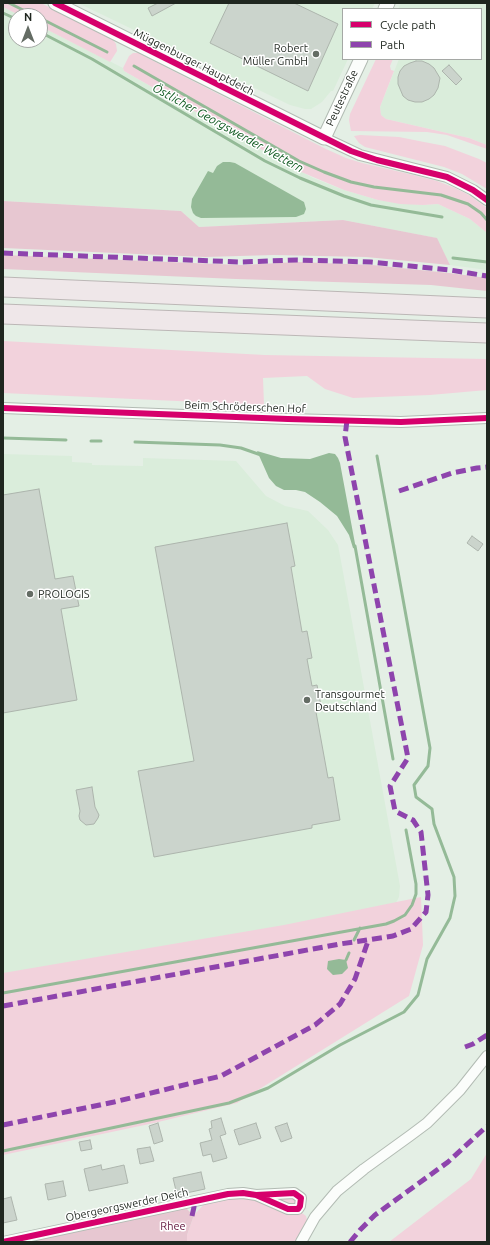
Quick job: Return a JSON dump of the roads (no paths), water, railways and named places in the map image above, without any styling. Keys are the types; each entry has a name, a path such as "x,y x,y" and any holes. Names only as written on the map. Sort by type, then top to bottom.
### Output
{"highway":[{"path":"3,287 487,308"},
{"path":"3,314 487,333"}],"street":[{"name":"Müggenburger Hauptdeich","path":"54,3 324,138"},
{"name":"Peutestraße","path":"324,138 361,60"},
{"path":"324,138 360,155 447,178 473,190 487,200"},
{"name":"Beim Schröderschen Hof","path":"3,408 400,422 487,418"},
{"path":"301,1242 315,1217 328,1200 344,1184 411,1135 441,1109 466,1084 487,1056"},
{"name":"Obergeorgswerder Deich","path":"3,1242 228,1194 243,1193 256,1195"}],"waterway":[{"path":"9,3 19,8"},
{"name":"Östlicher Georgswerder Wettern","path":"3,13 8,15"},
{"path":"48,22 107,52"},
{"name":"Östlicher Georgswerder Wettern","path":"48,36 92,59 265,161 300,178 371,205 442,217"},
{"path":"134,66 299,161 324,172 351,182 374,187 441,195 468,204 481,213 487,220"},
{"path":"453,258 487,262"},
{"path":"3,438 66,440"},
{"path":"91,441 101,441"},
{"path":"135,442 220,445 241,448 261,455"},
{"path":"3,1151 229,1103 268,1088 340,1045 404,1012 418,995 427,959 450,918 455,896 454,877 434,824 432,809 416,797 414,785 428,766 430,748 377,456"},
{"path":"355,546 393,759"},
{"path":"3,993 386,924 394,921 405,915 412,905 416,894 416,884 406,830"},
{"path":"354,940 360,928"},
{"path":"346,960 349,953"}],"place":[{"name":"Robert Müller GmbH","path":"316,54"},
{"name":"PROLOGIS","path":"30,594"},
{"name":"Transgourmet Deutschland","path":"307,700"}],"park label":[{"name":"Rhee","path":"173,1226"}]}
